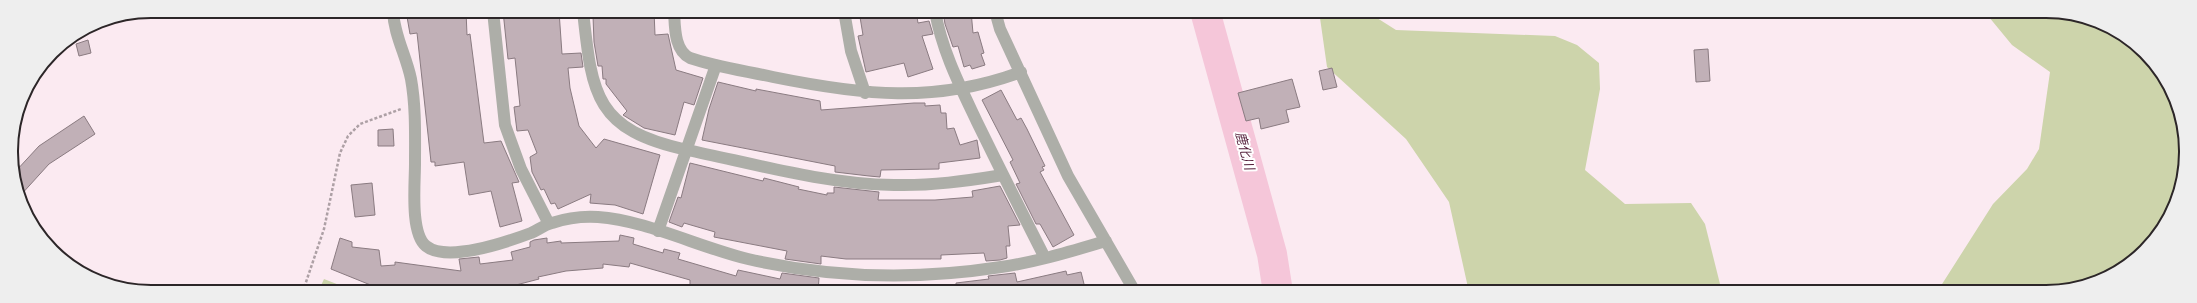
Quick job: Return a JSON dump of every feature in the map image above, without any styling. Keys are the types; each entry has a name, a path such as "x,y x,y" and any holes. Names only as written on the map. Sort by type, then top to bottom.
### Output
{"street":[{"path":"394,18 395,31 411,79 415,118 416,223 421,241 426,246 440,252 487,247 534,232 549,224 576,218 598,217 626,221 747,258 797,269 884,276 957,273 1003,267 1046,258 1106,241"},
{"path":"495,18 507,132 521,169 549,224"},
{"path":"584,18 589,68 593,84 608,112 629,130 642,138 662,145 849,182 894,185 937,185 1003,175"},
{"path":"675,18 678,42 685,55 716,65 834,89 865,93 903,94 962,90 1021,72"},
{"path":"845,18 851,51 865,93"},
{"path":"937,18 945,49 962,90 1003,175 1046,258"},
{"path":"997,18 1000,29 1068,176 1131,285"},
{"path":"658,231 716,65"}],"path":[{"path":"305,285 324,229 340,153 348,136 360,124 413,105"}],"green space":[{"path":"1320,18 1377,18 1396,30 1555,36 1577,45 1599,63 1600,89 1585,170 1625,204 1691,203 1705,224 1720,285 1467,285 1449,202 1406,139 1327,67"},
{"path":"1990,18 2054,18 2080,23 2105,32 2127,46 2140,57 2157,77 2172,109 2179,143 2178,169 2174,186 2169,203 2157,226 2146,240 2127,257 2097,275 2054,285 1941,285 1993,204 2027,169 2039,149 2050,72 2012,45"},
{"path":"324,279 339,285 321,285"}],"building":[{"path":"407,18 466,18 467,35 470,34 484,143 501,141 519,182 512,183 522,221 500,227 491,191 469,195 464,162 435,166 435,162 431,162 417,33 410,34"},
{"path":"504,18 559,18 562,54 581,53 583,67 568,68 570,88 579,126 596,148 604,139 660,155 643,214 615,205 590,203 591,194 558,209 555,203 551,204 544,189 541,190 532,172 530,157 537,153 528,130 517,131 514,107 520,106 515,58 508,59"},
{"path":"593,18 654,18 655,35 668,34 676,70 703,78 694,105 684,102 675,135 644,128 623,115 627,111 606,84 606,79 603,79 602,66 598,66 594,42"},
{"path":"860,18 917,18 918,23 929,21 933,34 922,36 933,69 908,77 904,63 866,72 858,36 863,35"},
{"path":"944,18 972,18 973,33 978,32 984,53 981,54 985,65 972,69 970,65 964,67 958,46 953,47"},
{"path":"88,40 91,53 79,56 76,44"},
{"path":"1708,49 1710,81 1696,82 1694,50"},
{"path":"1332,68 1337,87 1323,90 1319,71"},
{"path":"1292,79 1300,107 1286,110 1289,122 1261,129 1259,118 1246,121 1238,93"},
{"path":"718,82 756,91 756,89 820,101 821,110 914,103 925,103 925,106 940,105 941,113 946,113 947,129 954,128 960,145 977,140 980,158 939,163 939,169 881,170 880,177 835,172 835,166 702,140 709,109"},
{"path":"1001,90 1017,120 1021,118 1027,129 1045,166 1042,167 1044,170 1040,172 1074,235 1053,247 1040,224 1036,224 1016,184 1020,183 1010,162 1013,160 982,100"},
{"path":"84,116 95,134 49,164 24,191 19,168 39,146"},
{"path":"393,129 394,146 378,146 378,130"},
{"path":"690,163 763,181 764,178 799,187 798,189 827,195 827,193 834,193 834,187 879,192 878,200 935,200 973,197 972,191 1000,186 1020,225 1008,226 1010,246 1006,246 1007,258 1000,260 986,261 984,253 941,255 941,259 846,259 821,256 821,264 785,259 787,251 714,237 715,232 684,223 682,227 669,222 678,197 681,198"},
{"path":"372,183 375,215 355,217 351,185"},
{"path":"620,235 634,238 633,244 663,253 664,249 680,253 678,259 736,276 738,270 780,279 782,273 819,278 818,285 690,285 690,280 630,263 629,267 603,264 603,268 566,271 538,277 539,279 516,285 371,285 331,269 340,238 352,242 352,247 379,250 381,266 395,265 395,262 461,271 459,259 479,257 480,264 513,260 511,252 530,247 530,242 534,240 547,238 547,243 561,241 561,243 619,241"},
{"path":"1066,271 1067,275 1081,272 1084,285 956,285 956,283 989,279 988,276 1015,273 1017,282"}],"waterway":[{"name":"鹿化川","path":"1207,18 1272,254 1277,285"}]}
